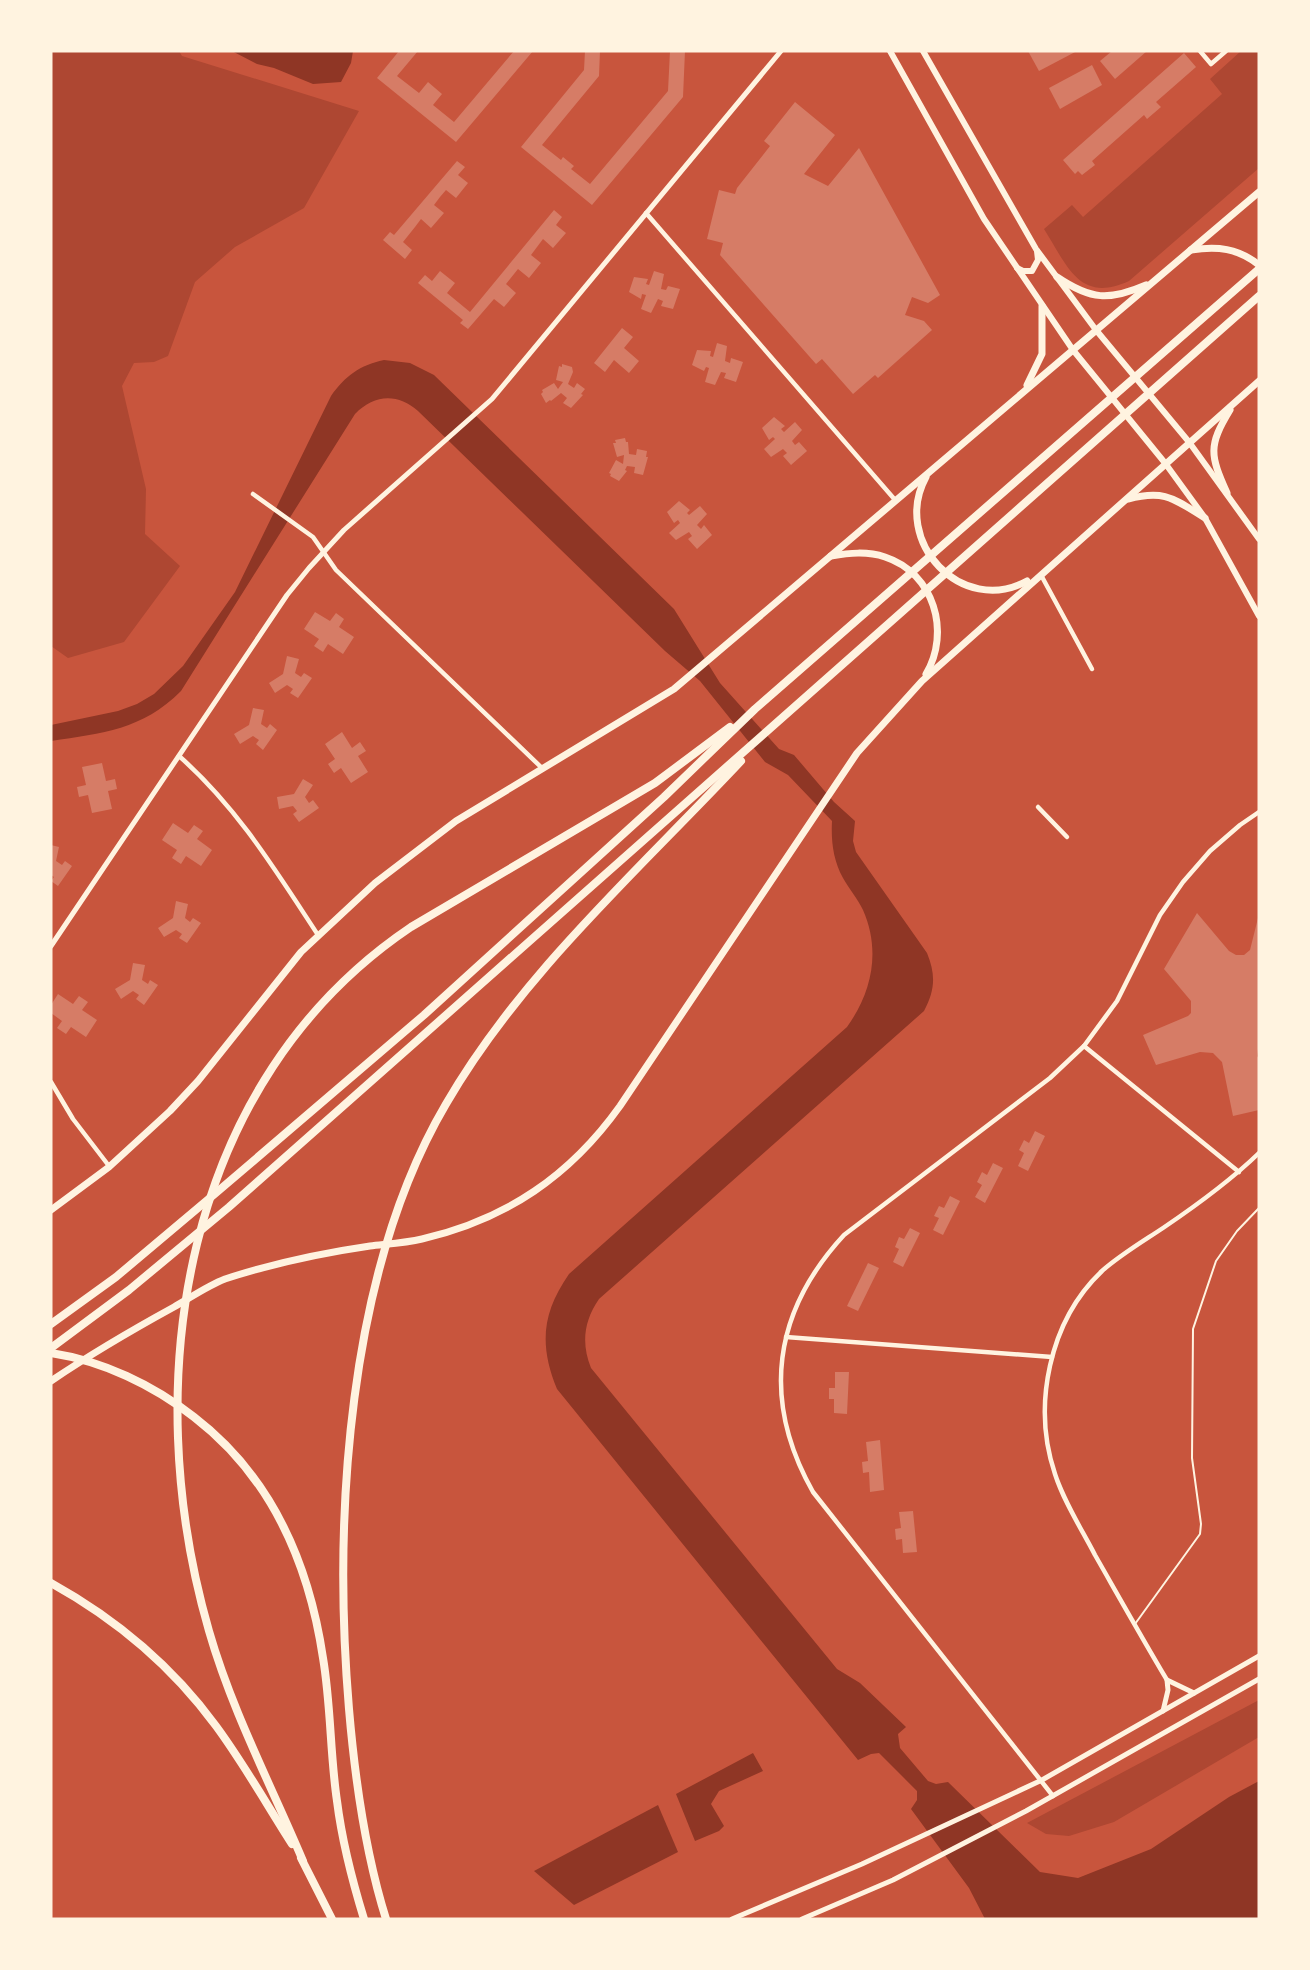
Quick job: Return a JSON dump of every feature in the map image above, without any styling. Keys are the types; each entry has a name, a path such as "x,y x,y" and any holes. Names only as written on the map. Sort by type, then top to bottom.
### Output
{"highway":[{"path":"51,1324 116,1276 218,1192 424,1015 664,797 755,709 1259,267"},
{"path":"51,1348 130,1290 229,1208 1259,296"},
{"path":"332,1919 244,1728 209,1632 192,1561 181,1490 176,1441 185,1305 202,1225 228,1147 273,1065 328,996 384,946 655,783 755,709"},
{"path":"386,1919 368,1848 359,1793 344,1648 343,1554 346,1491 358,1385 366,1337 397,1209 445,1104 527,988 765,736"},
{"path":"51,1353 105,1367 137,1381 188,1412 233,1451 265,1494 283,1525 310,1589 315,1613 324,1660 333,1768 344,1845 364,1919"},
{"path":"51,1583 118,1626 163,1665 203,1709 251,1778 303,1861"}],"main road":[{"path":"890,51 984,219 1073,350 1165,463 1205,518 1259,616"},
{"path":"923,51 1036,249 1096,330 1188,442 1259,539"},
{"path":"51,1210 110,1167 160,1121 198,1081 300,952 375,883 414,851 467,814 674,690 1259,192"},
{"path":"1191,250 1211,247 1231,250 1250,257 1259,267"},
{"path":"1016,267 1023,271 1032,271 1038,260 1036,249"},
{"path":"1057,277 1080,292 1107,296 1125,294 1153,282"},
{"path":"1023,393 1042,354 1042,306"},
{"path":"51,1381 105,1345 222,1280 320,1255 442,1234 477,1221 528,1196 562,1172 603,1130 857,753 922,681 1259,381"},
{"path":"1227,493 1213,463 1213,453 1219,430 1234,403"},
{"path":"928,473 919,490 917,528 924,547 942,569 966,585 985,589 1004,589 1023,584 1040,574"},
{"path":"1124,500 1147,494 1160,495 1177,500 1205,518"},
{"path":"830,556 868,553 886,557 903,565 923,585 935,610 938,628 937,647 922,681"}],"street":[{"path":"51,946 288,595 323,551 492,399 780,51"},
{"path":"1200,51 1210,64 1226,51"},
{"path":"646,213 896,501"},
{"path":"253,494 313,537 336,570 543,769"},
{"path":"1040,574 1092,669"},
{"path":"179,756 209,783 236,814 318,935"},
{"path":"1038,807 1067,837"},
{"path":"1053,1796 813,1492 801,1471 785,1425 780,1377 786,1337 797,1303 810,1278 825,1255 844,1235 1050,1078 1084,1046 1117,1001 1160,915 1183,881 1210,852 1259,812"},
{"path":"1084,1046 1239,1172"},
{"path":"51,1082 73,1119 110,1167"},
{"path":"1163,1711 1168,1690 1167,1680 1069,1508 1054,1472 1047,1444 1045,1415 1048,1376 1058,1337 1071,1310 1088,1285 1102,1271 1208,1198 1259,1153"},
{"path":"786,1337 1052,1357"},
{"path":"732,1919 874,1858 1042,1780 1259,1656"},
{"path":"802,1919 892,1880 1026,1811 1259,1679"},
{"path":"1167,1680 1194,1693"}],"lane":[{"path":"1135,1625 1200,1534 1192,1458 1193,1329 1216,1261 1237,1231 1259,1208"}],"shaded area":[{"path":"51,51 179,51 182,56 359,111 304,208 235,247 195,282 168,356 154,362 134,363 122,386 146,489 145,534 180,566 124,642 68,658 51,646"},
{"path":"232,51 353,51 351,63 341,82 313,84 257,64"},
{"path":"1241,51 1259,51 1259,168 1129,281 1112,287 1098,288 1086,284 1068,267 1044,229 1072,205 1083,217 1222,94 1210,79"},
{"path":"384,360 410,363 434,375 674,609 720,683 779,749 794,755 834,802 855,821 853,841 856,852 927,953 932,968 932,989 924,1011 599,1299 590,1316 586,1332 586,1350 591,1368 837,1669 860,1683 906,1727 898,1734 900,1748 928,1781 936,1784 948,1782 1040,1872 1078,1878 1151,1849 1229,1797 1259,1781 1259,1919 985,1919 969,1888 911,1809 917,1800 917,1791 879,1753 858,1760 557,1389 547,1358 546,1330 553,1302 569,1274 847,1027 863,1000 871,971 872,941 869,925 837,864 832,843 832,821 788,775 765,762 700,681 665,651 418,411 402,401 386,398 362,407 355,414 181,691 152,714 121,728 51,741 51,725 118,711 137,704 154,694 183,666 235,592 331,396 354,372"},
{"path":"1259,1700 1259,1737 1114,1822 1069,1836 1046,1834 1027,1823"},
{"path":"753,1753 763,1771 719,1791 711,1804 724,1826 719,1831 695,1841 676,1794"},
{"path":"658,1805 678,1852 574,1905 534,1871"}],"building":[{"path":"399,51 418,51 397,76 419,93 428,82 442,94 433,105 454,122 514,51 533,51 456,142 377,78"},
{"path":"585,51 600,51 599,76 542,145 561,160 563,157 574,166 571,169 590,184 668,91 670,51 685,51 683,97 592,205 521,147 584,70"},
{"path":"1028,51 1077,51 1039,71"},
{"path":"1112,51 1147,51 1115,79 1100,61"},
{"path":"1184,53 1196,67 1156,102 1161,107 1147,119 1144,115 1092,161 1095,165 1082,175 1078,171 1075,174 1063,160"},
{"path":"1092,65 1102,85 1060,109 1049,88"},
{"path":"795,102 835,135 804,174 828,186 859,148 940,295 928,303 912,297 905,315 924,321 932,330 878,378 875,375 853,394 822,359 816,364 720,255 723,243 707,239 719,190 735,194 770,146 764,141"},
{"path":"457,161 465,167 458,175 468,183 456,198 446,190 440,197 434,205 444,213 431,228 421,219 403,242 412,250 405,259 383,240 390,232 394,235"},
{"path":"554,210 562,217 556,225 566,233 553,248 543,239 531,255 541,263 529,278 518,269 506,284 516,293 504,307 494,299 468,329 460,323 463,320 418,283 425,275 432,281 440,271 455,283 447,293 470,312"},
{"path":"654,271 664,274 661,289 666,290 668,286 680,289 673,309 661,306 663,301 658,299 651,313 641,309 646,295 642,294 641,299 629,292 634,277 648,279 646,284 649,285"},
{"path":"622,328 633,337 624,348 639,361 629,373 614,360 605,372 594,363"},
{"path":"717,343 727,346 725,361 730,363 731,358 743,362 736,382 724,378 726,373 721,372 715,385 705,382 709,368 706,367 704,371 692,365 697,350 711,351 710,356 713,357"},
{"path":"562,364 572,367 573,372 568,384 574,388 577,383 585,389 571,408 563,403 567,398 561,393 546,403 541,394 542,390 554,383 558,389 563,382 556,380 559,366 562,367"},
{"path":"774,417 785,426 781,429 784,432 795,422 802,430 792,441 795,445 799,442 807,451 791,465 783,456 787,453 783,449 771,457 764,449 775,439 773,437 769,440 762,428"},
{"path":"625,438 629,454 636,455 637,449 647,451 648,457 643,475 634,473 635,467 627,466 627,471 619,481 609,473 616,460 623,464 624,455 617,457 613,443"},
{"path":"679,501 690,510 687,513 689,515 700,506 707,514 697,525 701,529 704,525 712,535 697,549 688,539 692,536 689,532 676,540 669,533 680,523 678,520 674,523 667,512"},
{"path":"315,612 330,621 336,613 344,619 339,627 354,637 343,654 328,644 323,652 314,646 319,639 304,629"},
{"path":"287,656 299,659 295,673 301,677 304,673 312,678 298,698 290,693 293,689 287,685 275,693 269,683 283,674"},
{"path":"253,708 264,710 261,724 267,728 270,724 277,730 263,750 256,744 259,740 253,736 240,744 234,734 249,725"},
{"path":"342,732 352,748 360,742 366,751 358,756 368,772 351,783 341,768 334,773 328,764 335,759 325,744"},
{"path":"102,763 106,781 115,779 117,789 108,791 112,809 92,813 88,795 79,797 77,787 86,785 82,767"},
{"path":"303,779 313,785 305,797 309,803 313,800 319,808 299,822 293,814 297,811 293,806 279,809 277,797 294,794"},
{"path":"173,823 188,833 194,825 203,831 197,839 212,850 201,866 186,856 181,864 172,858 177,850 162,840"},
{"path":"51,845 59,847 56,861 62,865 65,861 72,866 58,886 51,881 54,877 51,875"},
{"path":"176,901 188,904 185,918 190,922 193,918 201,923 187,943 179,938 182,934 176,930 164,937 158,928 173,918"},
{"path":"1197,913 1229,951 1236,955 1244,955 1250,950 1259,914 1259,1110 1233,1116 1222,1062 1213,1053 1200,1052 1156,1065 1143,1035 1191,1013 1191,1001 1164,969"},
{"path":"133,963 145,965 142,980 148,984 150,980 158,985 144,1005 136,999 139,995 133,991 121,999 115,989 130,980"},
{"path":"58,994 73,1004 79,996 88,1002 82,1010 97,1020 86,1037 71,1027 66,1034 57,1028 62,1021 51,1013 51,1005"},
{"path":"1035,1131 1045,1136 1028,1171 1018,1166 1024,1153 1019,1150 1024,1140 1029,1143"},
{"path":"993,1163 1003,1168 985,1203 975,1197 982,1185 977,1182 982,1172 987,1175"},
{"path":"950,1196 960,1201 943,1235 933,1230 939,1218 934,1216 939,1206 944,1208"},
{"path":"910,1228 920,1233 903,1267 893,1262 899,1249 895,1247 899,1237 904,1239"},
{"path":"868,1263 879,1268 858,1311 847,1306"},
{"path":"835,1372 849,1372 847,1414 834,1413 834,1399 829,1399 829,1388 835,1388"},
{"path":"880,1440 884,1490 870,1492 869,1472 863,1473 862,1462 868,1461 866,1442"},
{"path":"913,1511 917,1552 903,1553 902,1539 896,1540 895,1529 901,1528 899,1512"}]}
